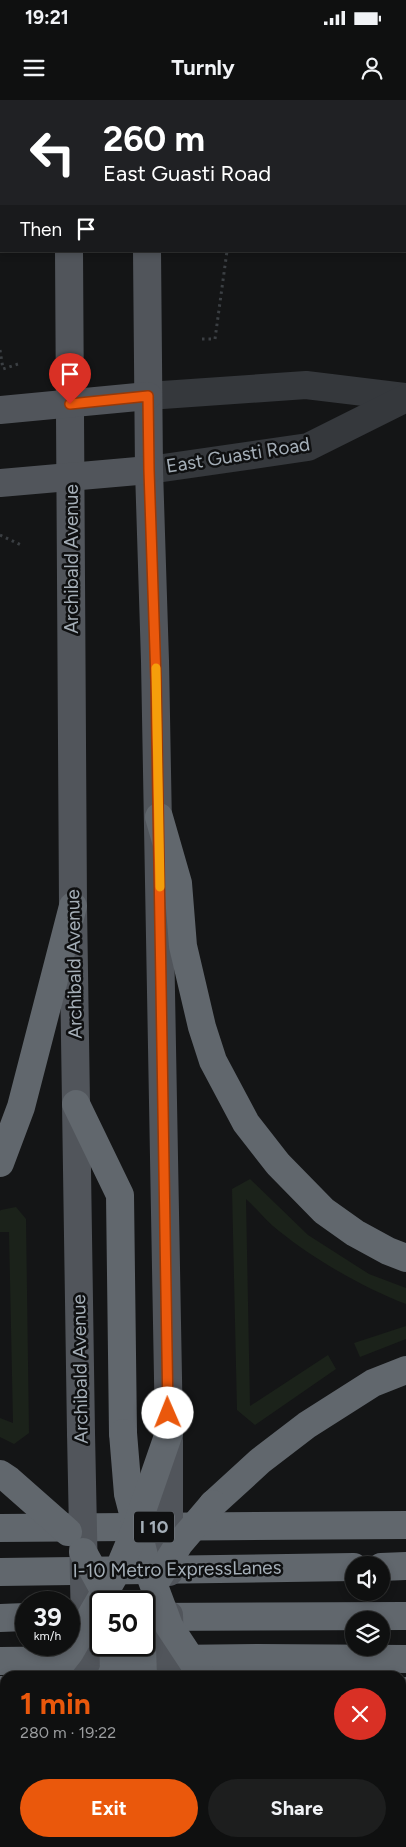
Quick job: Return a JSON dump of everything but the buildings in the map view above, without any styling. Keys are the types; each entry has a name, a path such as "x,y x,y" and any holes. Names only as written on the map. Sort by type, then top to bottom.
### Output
{"highway":[{"path":"158,817 178,883 183,946 202,1027 214,1061 246,1123 278,1164 324,1211 356,1233 388,1251 406,1258"},
{"path":"0,1163 21,1107 73,906"},
{"path":"76,1104 120,1195 122,1433 128,1494 148,1591"},
{"path":"151,1591 179,1544 212,1504 260,1461 307,1425 373,1383 406,1370"},
{"path":"105,1591 120,1564 136,1528 168,1433"},
{"path":"0,1474 68,1532 83,1552 90,1591"},
{"path":"308,1526 406,1511"},
{"name":"I 10","path":"0,1528 406,1525"},
{"path":"390,1567 406,1566"},
{"name":"I-10 Metro ExpressLanes","path":"0,1572 345,1567"},
{"path":"155,1604 199,1671"},
{"path":"155,1617 406,1616"},
{"path":"0,1618 15,1617"},
{"path":"55,1671 70,1652 90,1618"},
{"path":"114,1671 121,1656"},
{"path":"129,1656 133,1671"},
{"path":"0,1661 250,1658 406,1659"}],"main road":[{"name":"Archibald Avenue","path":"69,252 73,906 81,1433 83,1552 90,1591"},
{"path":"147,252 149,470 158,817 168,1433 170,1671"},
{"name":"East Guasti Road","path":"0,410 148,396"},
{"name":"East Guasti Road","path":"0,483 149,470"},
{"name":"Archibald Avenue","path":"87,1671 90,1644"}],"street":[{"name":"East Guasti Road","path":"148,396 306,385 406,398"},
{"name":"East Guasti Road","path":"149,470 308,447 406,398"}],"path":[{"path":"202,339 215,339 227,252"},
{"path":"0,350 3,369 18,364"},
{"path":"0,535 20,545"}],"shaded area":[{"path":"250,1179 308,1235 369,1274 406,1288 406,1304 340,1272 293,1242 270,1224 246,1199 250,1406 328,1355 336,1369 255,1425 237,1410 232,1189"},
{"path":"16,1207 26,1219 29,1433 14,1444 0,1437 0,1418 13,1423 9,1232 0,1232 0,1211"},
{"path":"406,1326 406,1339 360,1357 354,1343"}],"slow traffic":[{"path":"156,668 160,887"}],"route":[{"path":"70,404 148,396 156,680 168,1413"}]}
